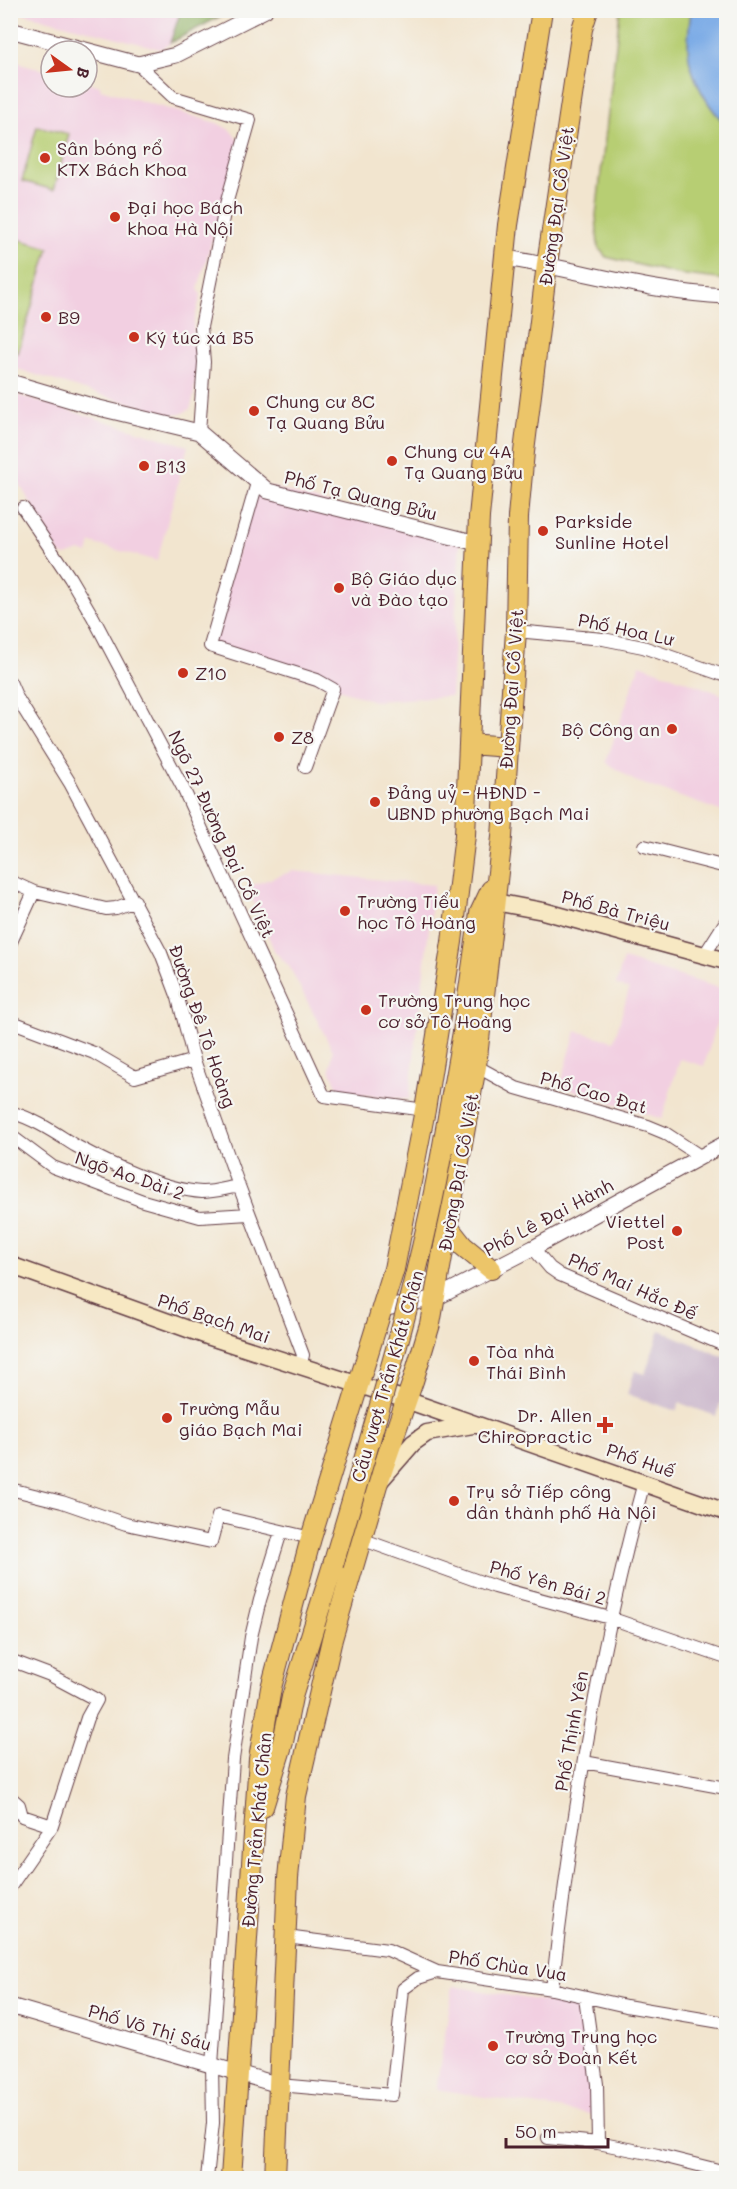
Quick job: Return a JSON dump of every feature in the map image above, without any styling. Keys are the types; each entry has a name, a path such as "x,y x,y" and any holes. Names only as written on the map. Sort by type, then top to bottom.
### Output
{"main road":[{"path":"358,1386 394,1269 425,1110 453,942 465,835 477,543 505,258 531,69 542,10"},
{"name":"Đường Đại Cồ Việt","path":"406,1400 436,1298 476,1066 495,902 508,747 516,631 518,517 547,264 585,16"},
{"path":"469,744 508,747"},
{"name":"Cầu vượt Trần Khát Chân","path":"254,1838 283,1742 292,1696 313,1633 417,1272 465,1021 480,913 496,879"},
{"name":"Phố Bà Triệu","path":"495,902 543,911 726,961"},
{"name":"Cầu vượt Trần Khát Chân","path":"453,942 456,995 453,1080"},
{"path":"403,1226 417,1241 428,1245 439,1240 448,1227 463,1246 491,1269"},
{"name":"Phố Bạch Mai","path":"10,1265 210,1337 406,1400"},
{"name":"Đường Trần Khát Chân","path":"231,2178 259,1759 271,1688 311,1538 358,1386"},
{"name":"Phố Huế","path":"406,1400 726,1512"},
{"name":"Đường Trần Khát Chân","path":"275,2178 292,1820 296,1796 332,1640 377,1485 406,1400"},
{"path":"377,1485 413,1443 427,1433 477,1425"},
{"path":"321,1504 336,1490 357,1493 363,1509 361,1539"},
{"name":"Cầu vượt Trần Khát Chân","path":"296,1796 293,1748 313,1633"}],"street":[{"path":"10,30 138,64 176,55 265,10"},
{"path":"138,64 173,97 250,120 225,208 201,327 204,362 199,432"},
{"path":"505,258 547,264 698,295 726,296"},
{"name":"Phố Tạ Quang Bửu","path":"10,382 95,407 199,432 268,491 477,543"},
{"path":"257,483 210,646 317,680 333,689 305,767"},
{"name":"Ngõ 27 Đường Đại Cồ Việt","path":"22,508 70,578 93,617 183,788 324,1096 425,1110"},
{"name":"Phố Hoa Lư","path":"516,631 603,639 643,647 726,676"},
{"name":"Đường Đê Tô Hoàng","path":"10,682 17,698 51,750 135,901 161,953 178,998 194,1060 303,1355 300,1367"},
{"path":"644,846 726,867"},
{"path":"10,881 34,892 106,909 135,901"},
{"path":"10,944 34,892"},
{"path":"705,954 726,921"},
{"path":"10,1021 94,1053 135,1077 194,1060"},
{"name":"Phố Cao Đạt","path":"476,1066 516,1088 665,1133 700,1156"},
{"path":"10,1112 38,1122 78,1147 123,1169 160,1182 186,1190 205,1192 239,1186"},
{"name":"Ngõ Ao Dài 2","path":"10,1136 53,1167 143,1201 200,1217 249,1214"},
{"name":"Phố Lê Đại Hành","path":"382,1309 436,1298 726,1143"},
{"name":"Phố Mai Hắc Đế","path":"533,1248 550,1268 560,1275 726,1346"},
{"name":"Phố Thịnh Yên","path":"552,1989 566,1864 610,1618 644,1482"},
{"path":"10,1489 63,1502 126,1524 211,1542 218,1516 311,1538"},
{"name":"Đường Trần Khát Chân","path":"207,2178 213,2123 212,2065 233,1759 251,1637 281,1532"},
{"name":"Phố Yên Bái 2","path":"361,1539 495,1587 610,1618 726,1658"},
{"path":"10,1660 50,1675 97,1700 87,1718 52,1826 10,1887"},
{"path":"584,1762 726,1788"},
{"path":"10,1797 18,1805 22,1816 52,1826"},
{"name":"Phố Chùa Vua","path":"286,1937 387,1950 437,1972 552,1989 726,2023"},
{"path":"279,2085 392,2095 404,1989 418,1978 437,1972"},
{"path":"585,1997 597,2084 598,2143"},
{"name":"Phố Võ Thị Sáu","path":"10,2006 279,2085"},
{"path":"548,2138 598,2143 726,2172"}],"shaded area":[{"path":"11,10 230,11 160,49"},
{"name":"Đại học Bách khoa Hà Nội","path":"10,60 39,68 39,99 99,99 99,85 100,89 217,123 230,130 238,139 239,146 198,289 201,295 193,325 198,361 190,409 181,414 172,415 11,367"},
{"path":"11,393 188,446 157,561 91,543 88,554 80,551 66,556 59,553 10,467"},
{"path":"257,483 460,540 451,696 374,701 210,646"},
{"name":"Bộ Công an","path":"640,664 726,696 726,813 635,781 606,762"},
{"path":"293,871 434,885 409,1099 340,1093 330,1069 333,1051 289,966 275,952 247,887"},
{"path":"623,959 726,990 704,1066 680,1059 662,1119 560,1086 576,1031 614,1041 629,989 616,985"},
{"path":"660,1330 726,1358 726,1387 716,1416 680,1403 676,1411 627,1394 635,1371 645,1374"},
{"name":"Trường Trung học cơ sở Đoàn Kết","path":"453,1986 583,2008 595,2115 436,2089"}],"green space":[{"path":"181,10 230,10 230,11 170,43"},
{"path":"620,11 726,11 726,280 677,274 606,257 598,247 596,215"},
{"name":"Sân bóng rổ KTX Bách Khoa","path":"37,126 69,134 54,190 22,181"},
{"path":"10,237 49,248 18,353 11,351"}],"water":[{"path":"691,11 726,11 726,124 704,97 690,63 688,44"}],"place":[{"name":"Sân bóng rổ KTX Bách Khoa","path":"45,158"},
{"name":"Đại học Bách khoa Hà Nội","path":"115,217"},
{"name":"B9","path":"46,317"},
{"name":"Ký túc xá B5","path":"134,337"},
{"name":"Chung cư 8C Tạ Quang Bửu","path":"254,411"},
{"name":"Chung cư 4A Tạ Quang Bửu","path":"392,461"},
{"name":"B13","path":"144,466"},
{"name":"Parkside Sunline Hotel","path":"543,531"},
{"name":"Bộ Giáo dục và Đào tạo","path":"339,588"},
{"name":"Z10","path":"183,673"},
{"name":"Bộ Công an","path":"672,729"},
{"name":"Z8","path":"279,737"},
{"name":"Đảng uỷ - HĐND - UBND phường Bạch Mai","path":"375,802"},
{"name":"Trường Tiểu học Tô Hoàng","path":"345,911"},
{"name":"Trường Trung học cơ sở Tô Hoàng","path":"366,1010"},
{"name":"Viettel Post","path":"677,1231"},
{"name":"Tòa nhà Thái Bình","path":"474,1361"},
{"name":"Trường Mẫu giáo Bạch Mai","path":"167,1418"},
{"name":"Dr. Allen Chiropractic","path":"605,1425"},
{"name":"Trụ sở Tiếp công dân thành phố Hà Nội","path":"454,1501"},
{"name":"Trường Trung học cơ sở Đoàn Kết","path":"493,2046"}]}
